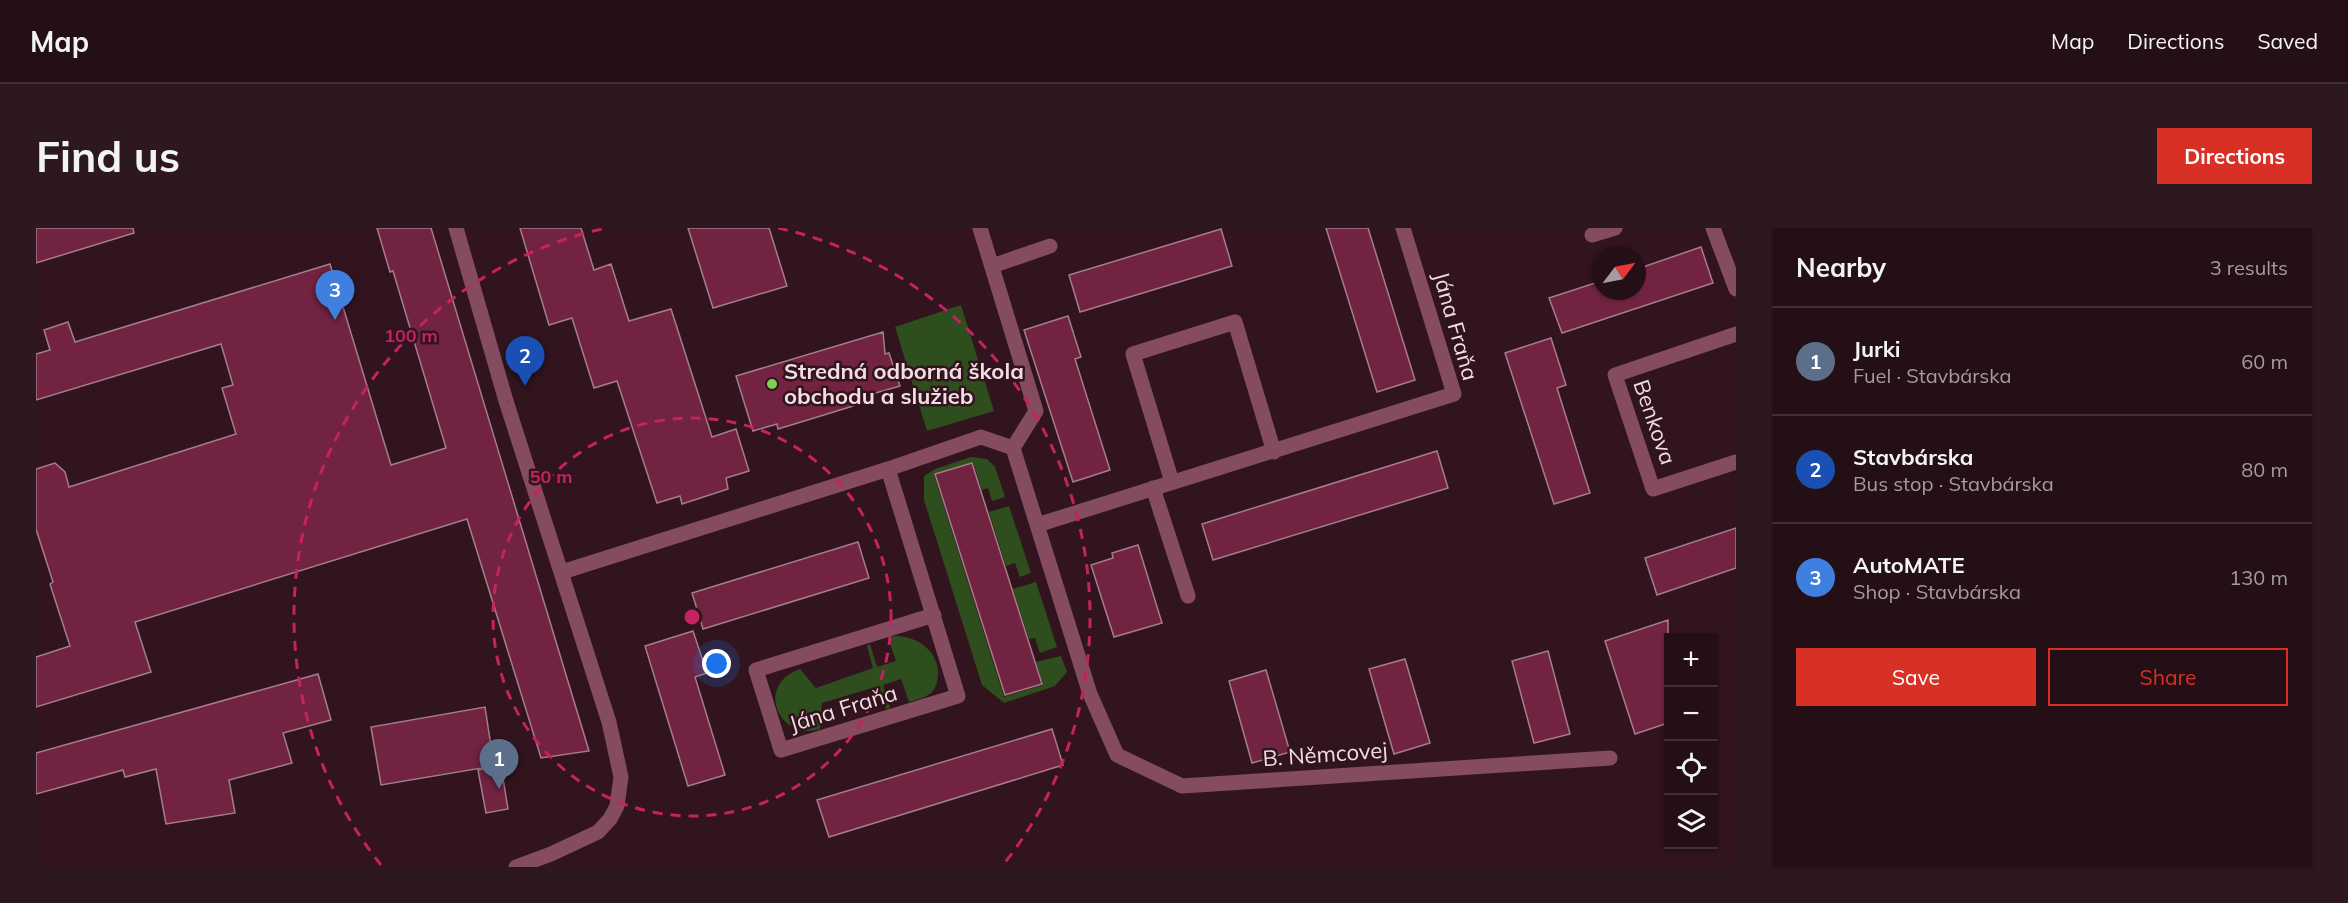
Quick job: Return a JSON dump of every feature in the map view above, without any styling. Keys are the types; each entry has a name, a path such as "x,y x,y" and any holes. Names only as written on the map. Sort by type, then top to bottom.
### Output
{"street":[{"path":"456,228 506,401 612,732 619,763 620,792 617,806 610,819 598,832 516,867"},
{"path":"980,228 1036,411 1013,448 1036,525"},
{"name":"Jána Fraňa","path":"1036,525 1455,394 1403,228"},
{"path":"1592,235 1615,228"},
{"path":"1713,228 1736,289"},
{"path":"992,266 1050,246"},
{"path":"1172,482 1133,354 1235,322 1275,452"},
{"name":"Benkova","path":"1736,334 1615,375 1653,489 1736,462"},
{"path":"562,572 888,469 981,437 1013,448"},
{"name":"Jána Fraňa","path":"888,469 958,696 781,750 756,670 933,615"},
{"path":"1153,488 1188,596"},
{"name":"B. Němcovej","path":"1036,525 1090,694 1118,756 1182,786 1610,758"}],"green space":[{"path":"961,305 994,411 927,431 895,327"},
{"path":"971,457 987,459 995,467 1005,497 992,501 988,488 982,490 973,462 934,475 1004,697 1043,685 1036,662 1061,656 1067,672 1055,686 1004,703 982,685 924,500 924,476 935,469"},
{"path":"1009,506 1031,573 1020,577 1015,563 1006,566 989,512"},
{"path":"1036,582 1057,647 1040,653 1035,638 1029,639 1013,589"},
{"path":"903,636 919,642 935,659 938,676 931,693 909,702 901,679 883,685 890,708 886,709 879,686 822,703 820,729 806,731 794,728 784,720 775,699 778,687 786,677 800,669 816,688 873,668 867,646 870,644 877,667 896,661 888,638"}],"building":[{"path":"36,228 133,228 134,233 36,263"},
{"path":"377,228 431,228 589,751 541,758 467,519 135,622 151,672 36,707 36,657 70,646 50,584 53,582 36,529 36,469 55,463 65,472 69,487 236,434 222,388 233,385 221,344 36,400 36,354 50,350 44,330 68,322 75,342 330,264 391,465 446,448 393,271 390,272"},
{"path":"520,228 581,228 594,270 611,264 629,321 671,309 712,437 736,429 749,471 726,478 728,489 682,504 680,496 657,503 617,381 594,388 572,318 549,325"},
{"path":"688,228 769,228 787,286 713,308"},
{"path":"1326,228 1368,228 1415,380 1377,392"},
{"path":"1221,229 1232,266 1080,312 1069,275"},
{"path":"1701,247 1713,283 1562,333 1549,298 1592,284 1592,300 1646,300 1646,266"},
{"path":"1068,316 1081,357 1075,359 1110,470 1073,482 1024,330"},
{"path":"883,332 885,354 889,353 900,386 872,394 873,400 778,429 777,424 753,431 736,376"},
{"path":"1551,338 1566,385 1557,388 1590,493 1554,504 1505,353"},
{"path":"1437,451 1448,488 1213,560 1202,524"},
{"path":"972,463 1042,684 1005,695 935,474"},
{"path":"1736,528 1736,568 1657,595 1645,558"},
{"path":"858,542 869,578 703,629 692,593"},
{"path":"1138,545 1162,623 1114,637 1091,565 1113,558 1112,553"},
{"path":"1668,620 1668,633 1664,633 1664,724 1635,734 1605,641"},
{"path":"693,631 707,673 695,677 725,775 688,786 645,646"},
{"path":"1548,651 1570,734 1534,743 1512,661"},
{"path":"1405,659 1430,743 1394,754 1369,669"},
{"path":"1266,670 1290,752 1252,763 1229,681"},
{"path":"318,674 331,720 283,733 292,763 229,780 235,813 166,824 156,769 125,777 123,770 36,794 36,753"},
{"path":"485,707 494,766 381,785 371,727"},
{"path":"1052,729 1063,765 829,837 817,800"},
{"path":"501,766 508,809 486,813 478,770"}],"place":[{"name":"AutoMATE","path":"335,320"},
{"name":"Stredná odborná škola obchodu a služieb","path":"772,384"},
{"name":"Stavbárska","path":"525,386"},
{"name":"Jurki","path":"499,789"}]}
